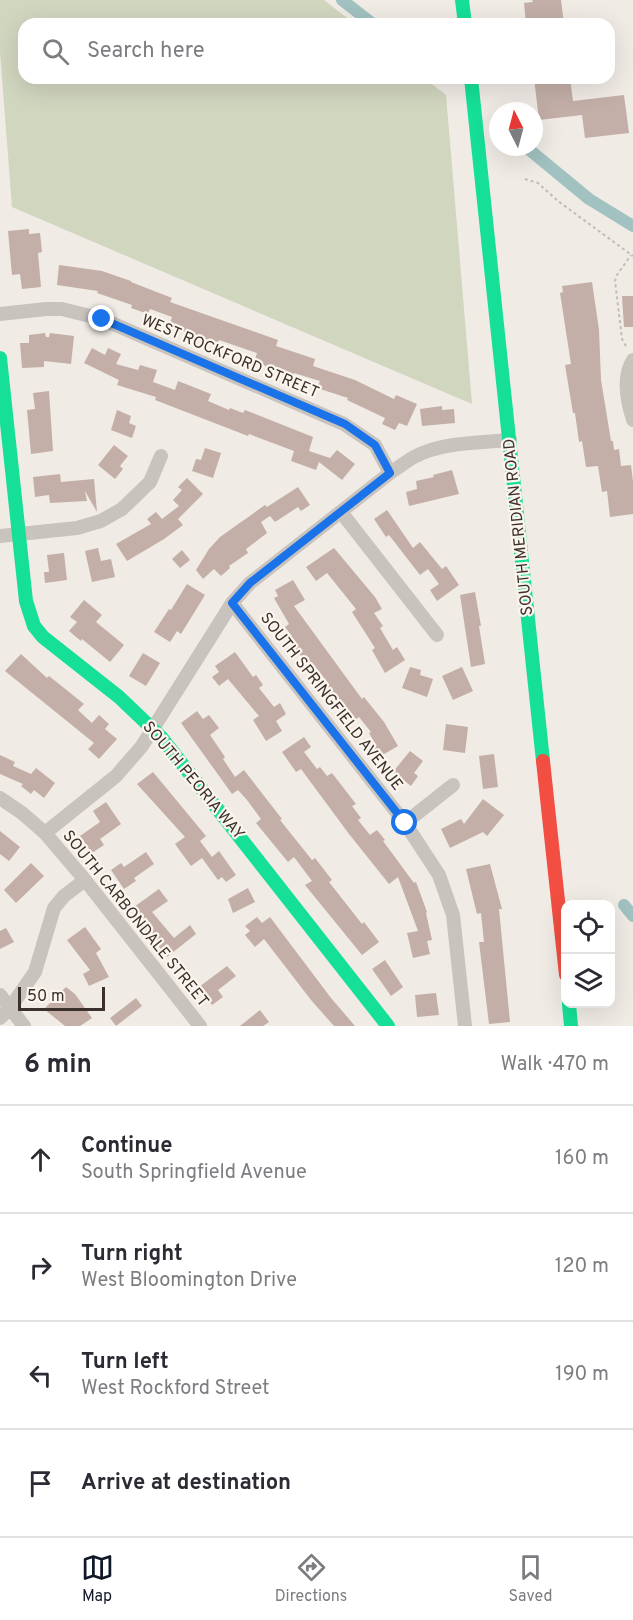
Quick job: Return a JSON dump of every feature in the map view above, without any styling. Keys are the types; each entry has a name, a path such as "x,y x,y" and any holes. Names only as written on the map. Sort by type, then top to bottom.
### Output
{"main road":[{"path":"462,0 464,18"},
{"name":"SOUTH MERIDIAN ROAD","path":"472,84 564,954"},
{"name":"SOUTH PEORIA WAY","path":"0,358 26,601 28,614 34,626 43,637 119,697 161,737 388,1026"},
{"path":"569,1008 571,1026"}],"street":[{"name":"WEST ROCKFORD STREET","path":"0,314 62,309 102,319 345,424 375,445 390,473"},
{"path":"633,360 628,367 626,378 633,420"},
{"path":"45,832 116,776 142,746 232,603 250,583 390,473 414,457 433,450 510,440"},
{"path":"0,536 77,528 101,521 122,509 150,483 161,456"},
{"path":"340,512 437,635"},
{"name":"SOUTH SPRINGFIELD AVENUE","path":"232,603 405,823 440,875 453,915 465,1026"},
{"path":"405,823 453,785"},
{"name":"SOUTH CARBONDALE STREET","path":"0,798 45,832 200,1026"},
{"path":"5,1013 35,972 54,908 85,880"},
{"path":"0,995 5,1013 24,1026"}],"path":[{"path":"525,179 538,183 558,201 632,256 615,281 622,339 626,346"}],"green space":[{"path":"0,0 324,0 347,18 18,18 18,84 432,84 446,95 472,404 12,207 0,52"}],"building":[{"path":"532,0 561,0 563,18 525,18 524,3 533,2"},
{"path":"535,84 571,84 573,101 624,95 629,133 585,138 582,115 543,120 543,102 537,102"},
{"path":"29,229 29,234 40,233 42,252 38,253 41,287 22,289 20,274 12,275 8,231"},
{"path":"59,265 102,271 131,281 172,298 170,302 278,340 276,346 315,359 313,366 355,380 394,399 396,395 417,404 407,426 399,423 395,430 382,424 385,418 347,400 348,398 317,388 320,381 294,373 293,377 254,362 257,353 219,340 218,344 169,326 172,317 150,309 148,314 131,308 132,305 97,293 98,291 57,285"},
{"path":"592,282 599,330 601,380 611,441 613,441 614,450 619,449 621,466 631,465 633,482 633,514 610,517 607,491 602,492 598,466 586,467 582,441 579,442 575,413 573,413 565,365 571,364 560,293 563,292 562,286"},
{"path":"622,296 633,296 633,327 624,327"},
{"path":"45,333 46,337 49,337 50,333 74,336 71,364 44,361 44,367 22,368 20,343 29,343 29,335"},
{"path":"92,348 105,355 108,348 121,354 116,364 138,370 140,365 157,370 153,382 175,390 178,381 211,394 208,401 229,410 230,408 243,413 245,410 313,437 309,451 330,458 337,450 355,464 342,480 319,462 316,470 291,461 294,451 155,400 156,397 117,385 119,380 84,363"},
{"path":"49,391 53,451 31,454 27,410 35,409 33,393"},
{"path":"442,406 442,410 454,409 455,423 422,426 420,409"},
{"path":"117,410 131,416 129,423 136,426 132,438 111,430"},
{"path":"114,445 128,456 120,466 123,469 115,479 98,465"},
{"path":"205,448 221,453 213,478 192,471 196,459 201,460"},
{"path":"452,470 459,494 409,506 406,492 417,489 416,481"},
{"path":"60,474 61,482 94,479 97,512 85,491 87,501 50,503 49,495 35,497 33,477"},
{"path":"187,478 203,494 178,519 183,525 127,561 116,544 151,524 147,519 156,512 162,519 179,506 173,500 182,490 178,487"},
{"path":"298,487 310,505 301,511 298,507 275,522 270,516 261,522 267,533 246,549 248,553 229,566 230,568 221,576 214,569 203,579 196,570 209,549 220,537 265,505 267,507"},
{"path":"387,510 413,548 420,542 442,569 446,566 459,585 437,601 430,590 439,584 428,569 420,575 389,535 386,537 374,519"},
{"path":"98,548 101,561 111,559 115,577 92,582 85,551"},
{"path":"334,548 375,597 382,609 374,613 383,626 380,628 393,650 397,647 405,660 385,673 372,650 375,648 352,612 356,609 327,573 316,581 306,567"},
{"path":"182,550 190,560 180,568 172,559"},
{"path":"64,553 67,580 45,583 44,572 49,572 47,555"},
{"path":"293,580 305,600 294,606 362,699 364,697 384,722 398,746 379,757 373,747 376,745 369,733 371,732 359,717 352,722 325,686 328,683 314,665 311,668 287,639 292,636 285,627 289,624 274,598 278,596 275,590"},
{"path":"187,584 205,595 181,634 177,631 170,642 154,632"},
{"path":"475,592 485,664 471,667 460,595"},
{"path":"84,600 102,615 96,622 124,645 110,662 69,631 77,622 70,617"},
{"path":"235,652 253,677 256,675 263,685 259,688 274,707 280,703 286,714 276,721 282,731 266,741 253,720 259,716 228,679 219,686 212,677 219,672 215,666"},
{"path":"143,653 160,663 146,686 129,676"},
{"path":"21,654 47,678 49,676 84,704 78,710 92,723 99,715 109,724 105,729 117,739 99,759 88,749 94,743 5,671"},
{"path":"410,667 421,670 420,675 433,679 427,697 402,688"},
{"path":"462,667 473,691 453,700 442,676"},
{"path":"197,711 203,719 209,715 219,728 210,735 235,777 244,770 282,819 280,820 312,860 315,858 332,880 329,882 379,942 362,955 305,885 312,881 294,857 288,862 256,823 261,819 247,800 238,790 232,794 181,723"},
{"path":"446,724 468,727 465,753 443,750"},
{"path":"304,737 311,747 304,752 317,769 320,767 327,776 332,773 356,804 352,806 361,818 358,820 370,835 377,830 414,883 416,882 427,912 432,940 427,941 430,954 413,958 407,933 418,931 398,877 389,884 301,769 296,772 282,752"},
{"path":"410,751 423,761 414,773 418,776 411,786 393,772"},
{"path":"494,754 498,787 483,789 479,756"},
{"path":"0,755 15,762 13,766 31,774 36,768 55,783 44,798 34,790 31,794 21,786 23,784 0,774"},
{"path":"153,772 206,836 200,841 212,857 219,851 236,875 226,882 222,877 218,880 202,858 191,866 175,844 185,837 137,784"},
{"path":"483,799 504,815 487,836 483,832 450,848 441,829 461,819 464,824"},
{"path":"106,802 121,824 100,839 104,845 92,853 80,836 100,822 93,811"},
{"path":"0,831 20,847 9,861 0,854"},
{"path":"146,852 154,864 134,878 136,881 124,889 111,870 121,863 124,867"},
{"path":"31,863 44,876 16,903 4,890"},
{"path":"490,864 502,909 499,909 510,1022 489,1024 479,942 484,942 481,913 477,914 466,869"},
{"path":"248,888 255,902 233,913 228,899"},
{"path":"159,889 168,901 152,912 174,938 190,925 196,934 167,957 154,940 151,943 143,933 149,928 134,907"},
{"path":"257,917 262,923 270,917 355,1026 334,1026 264,939 255,947 245,935 250,931 245,926"},
{"path":"85,927 101,949 96,953 109,977 89,986 83,974 90,970 67,940"},
{"path":"6,928 14,942 0,949 0,931"},
{"path":"385,960 403,987 391,996 372,969"},
{"path":"227,966 236,976 218,990 223,997 212,1005 199,987"},
{"path":"66,987 75,994 92,1018 80,1026 65,1026 44,1009"},
{"path":"436,993 439,1015 417,1017 415,995"},
{"path":"136,998 142,1006 116,1026 110,1018"},
{"path":"260,1010 269,1022 263,1026 240,1026"}],"waterway":[{"path":"342,0 365,18"},
{"path":"537,156 589,199 633,226"},
{"path":"624,905 633,916"}],"traffic: fast":[{"path":"462,0 464,18"},
{"path":"472,84 543,761"},
{"path":"0,358 26,601 34,626 43,637 119,697 161,737 388,1026"},
{"path":"569,1008 571,1026"}],"traffic: jam":[{"path":"543,761 564,954"}],"route":[{"path":"102,319 345,424 375,445 390,473 250,583 232,603 405,823"}]}
